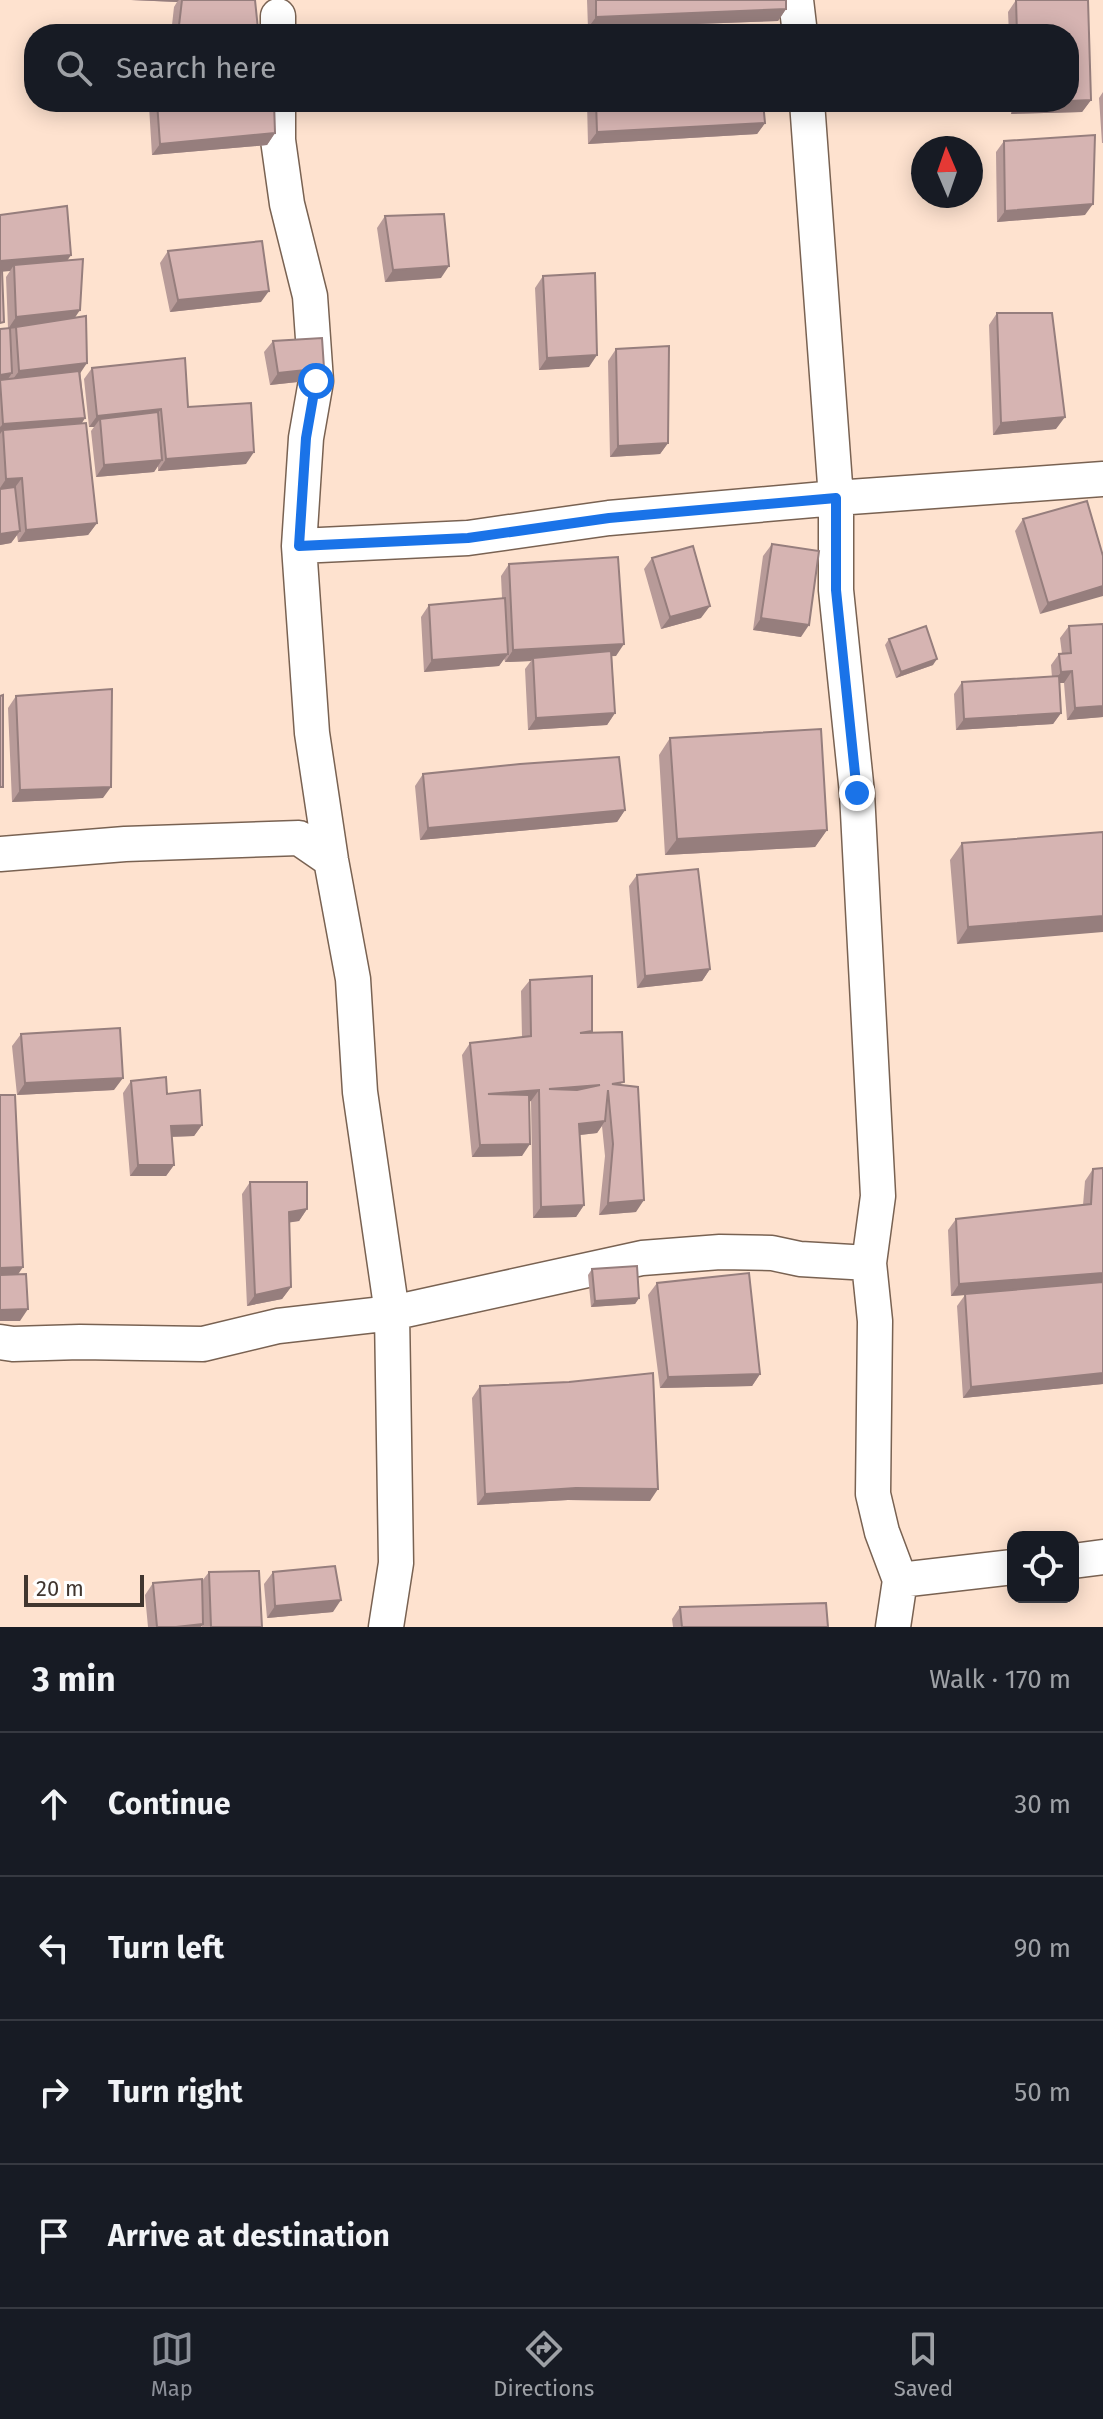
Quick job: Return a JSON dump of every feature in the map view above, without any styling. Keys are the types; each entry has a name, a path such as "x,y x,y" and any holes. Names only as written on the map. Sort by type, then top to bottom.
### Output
{"street":[{"path":"796,0 799,24"},
{"path":"278,112 278,140 285,191 310,296 316,381 306,438 299,546 312,733 353,979 360,1092 392,1313 396,1563 386,1627"},
{"path":"808,112 836,498 836,590 857,793 878,1196 869,1263 875,1321 873,1494 882,1532 900,1580 893,1627"},
{"path":"299,546 468,538 609,518 1103,479"},
{"path":"0,854 125,844 299,838 331,860"},
{"path":"0,1342 203,1344 278,1326 392,1313 642,1258 720,1252 772,1253 800,1259 869,1263"},
{"path":"1079,1560 1103,1557"},
{"path":"900,1580 1007,1568"}],"building":[{"path":"182,0 255,0 257,24 179,24"},
{"path":"596,0 786,0 786,9 596,17"},
{"path":"1016,0 1088,0 1091,100 1079,101 1079,24 1017,24"},
{"path":"158,112 274,112 275,133 160,144"},
{"path":"596,112 764,112 765,123 597,132"},
{"path":"1095,135 1093,204 1005,211 1004,141"},
{"path":"67,206 71,255 0,261 0,215"},
{"path":"444,214 449,266 393,270 385,216"},
{"path":"262,241 269,291 178,300 168,251"},
{"path":"83,259 80,310 16,317 14,265"},
{"path":"0,270 4,322 0,323"},
{"path":"595,273 597,355 547,358 543,276"},
{"path":"997,313 1052,313 1065,417 1001,423"},
{"path":"86,316 87,363 19,371 16,327"},
{"path":"10,328 12,373 0,375 0,329"},
{"path":"322,338 324,368 278,373 273,341"},
{"path":"669,346 668,443 618,446 616,349"},
{"path":"185,358 188,407 251,403 254,452 166,459 161,409 97,416 92,368"},
{"path":"79,371 85,418 3,424 0,380"},
{"path":"158,412 162,460 104,465 100,419"},
{"path":"86,423 97,523 26,530 22,478 6,479 3,430"},
{"path":"15,487 20,531 0,534 0,489"},
{"path":"1087,501 1103,556 1103,586 1048,603 1023,519"},
{"path":"772,544 819,551 809,625 761,618"},
{"path":"693,546 710,606 670,617 652,558"},
{"path":"618,557 624,644 513,650 509,564"},
{"path":"505,598 508,654 432,660 429,605"},
{"path":"1103,624 1103,706 1075,708 1072,671 1061,672 1059,654 1071,653 1069,626"},
{"path":"926,626 937,659 901,672 889,639"},
{"path":"611,651 615,713 536,718 533,658"},
{"path":"1059,676 1061,713 964,719 962,682"},
{"path":"112,689 111,787 20,790 16,696"},
{"path":"3,695 3,787 0,787 0,696"},
{"path":"821,729 827,830 677,839 670,738"},
{"path":"619,757 625,810 428,828 423,774"},
{"path":"1103,832 1103,916 968,927 962,843"},
{"path":"698,869 710,969 645,976 637,875"},
{"path":"592,976 592,1031 580,1033 622,1032 624,1082 612,1084 638,1087 644,1200 608,1203 613,1144 608,1090 605,1121 579,1124 584,1205 541,1207 539,1090 488,1094 529,1095 530,1144 480,1145 470,1043 531,1036 530,980","holes":["600,1085 577,1090 549,1089"]},
{"path":"120,1028 123,1078 25,1083 21,1034"},
{"path":"166,1077 167,1094 200,1090 202,1125 171,1126 174,1165 138,1165 131,1081"},
{"path":"0,1095 15,1095 23,1267 0,1268"},
{"path":"1103,1168 1103,1273 959,1284 956,1219 1091,1204 1093,1169"},
{"path":"250,1182 307,1182 307,1209 289,1212 291,1287 255,1295"},
{"path":"637,1266 639,1298 595,1301 592,1269"},
{"path":"749,1273 760,1374 668,1377 657,1283"},
{"path":"26,1274 28,1309 0,1310 0,1275"},
{"path":"1103,1282 1103,1373 971,1387 965,1294"},
{"path":"653,1373 658,1489 576,1488 485,1494 480,1386 569,1382"},
{"path":"335,1566 341,1600 275,1606 273,1572"},
{"path":"259,1571 262,1627 211,1627 209,1572"},
{"path":"202,1579 203,1624 157,1627 153,1583"},
{"path":"826,1603 828,1627 682,1627 680,1607"}],"route":[{"path":"316,381 306,438 299,546 468,538 609,518 836,498 836,590 857,793"}]}
